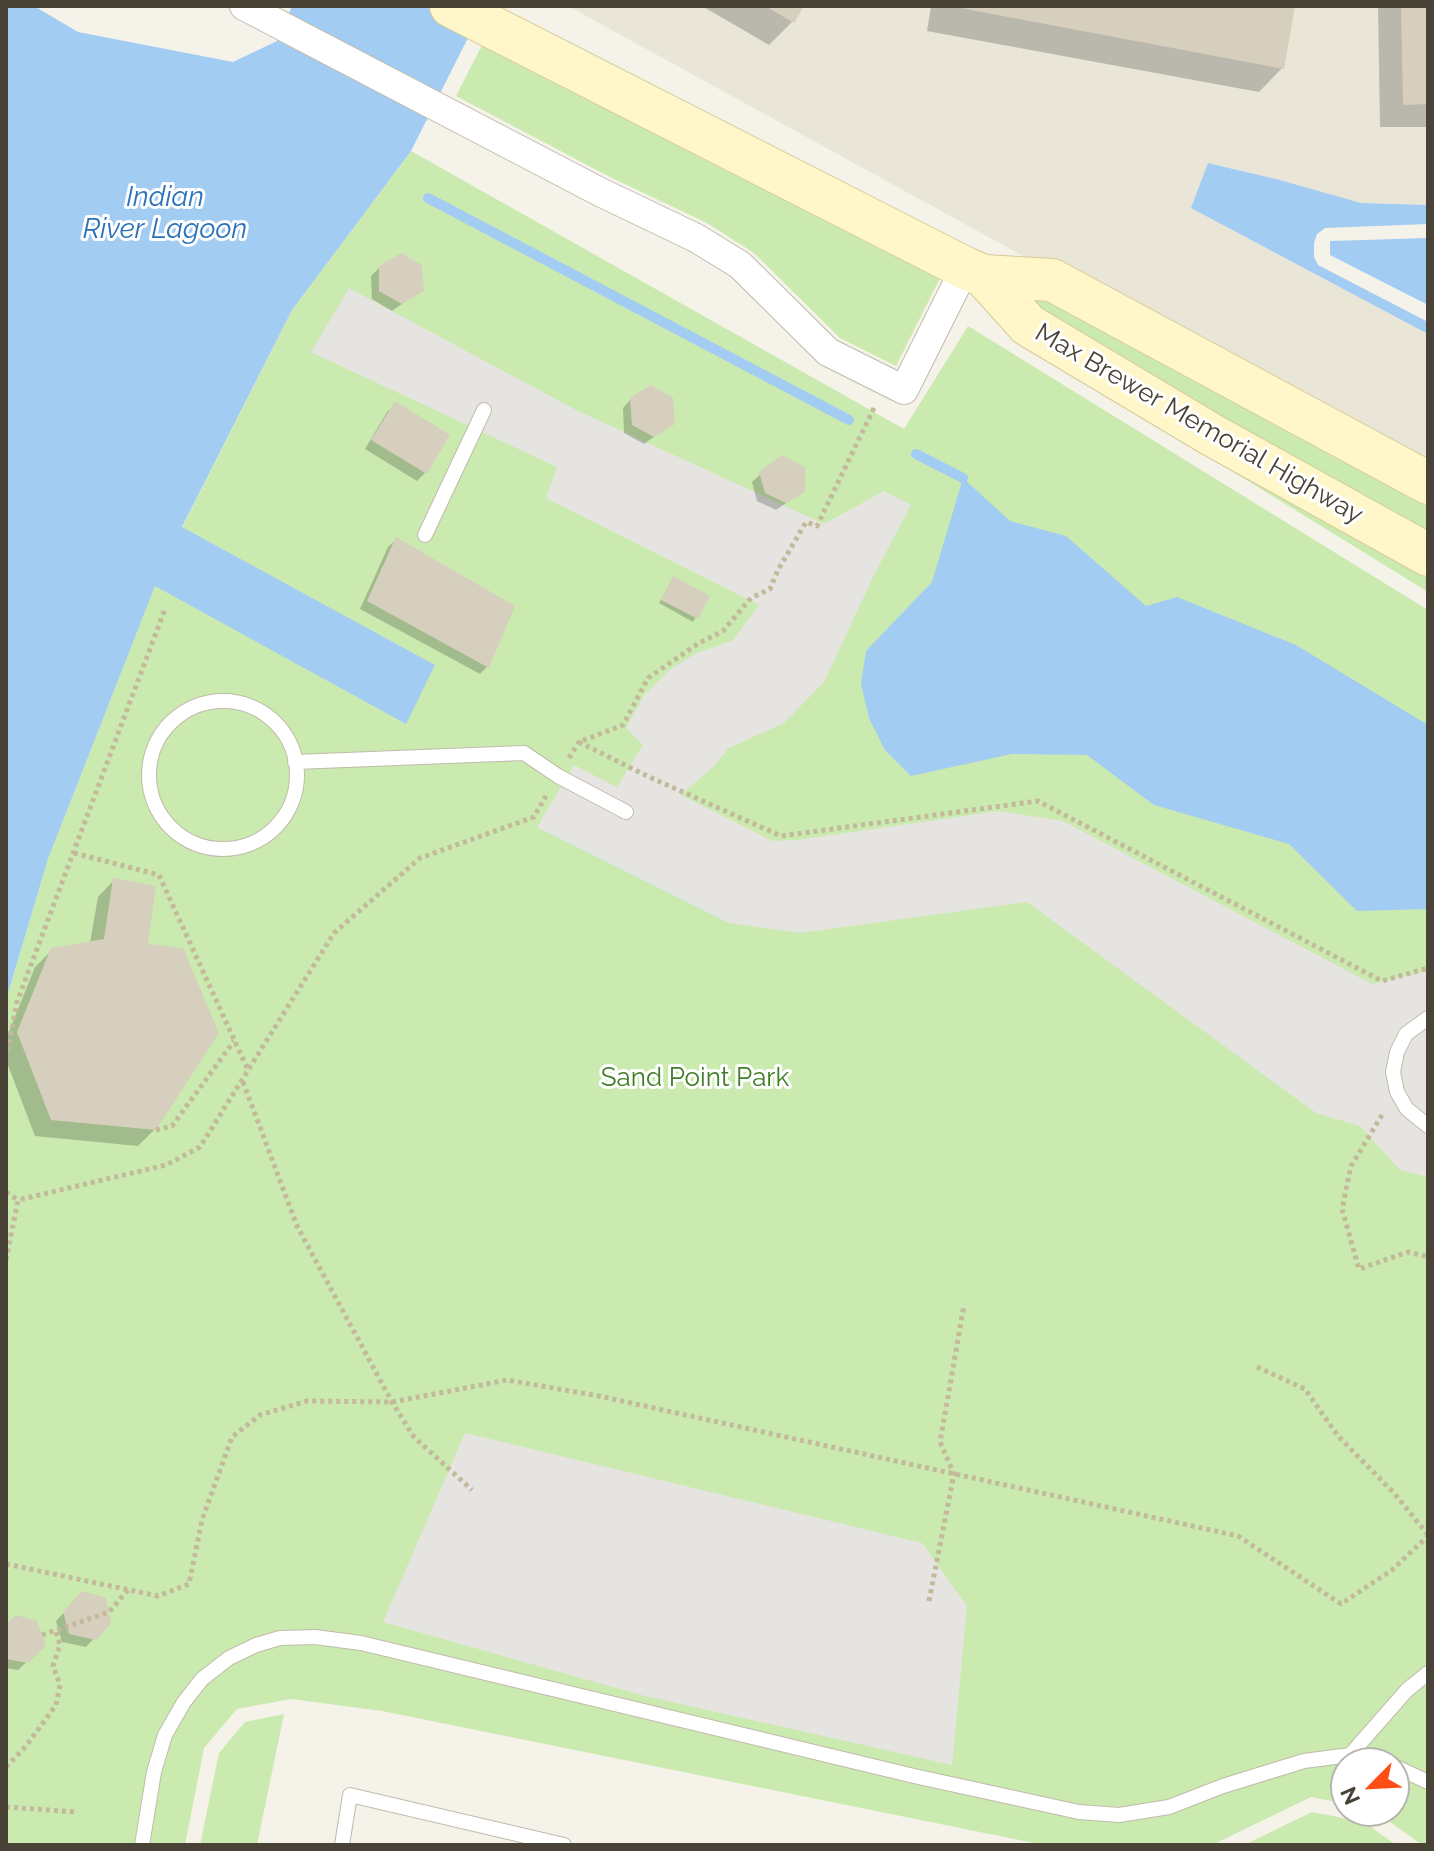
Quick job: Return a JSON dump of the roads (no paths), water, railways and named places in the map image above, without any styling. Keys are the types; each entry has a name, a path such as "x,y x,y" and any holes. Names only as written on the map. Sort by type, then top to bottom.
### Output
{"main road":[{"name":"Max Brewer Memorial Highway","path":"451,6 974,272 1028,325 1212,435 1428,555"},
{"name":"Max Brewer Memorial Highway","path":"974,272 1052,280 1428,483"}],"street":[{"path":"251,10 600,192 696,238 740,265 828,352 904,390 974,272"}],"lane":[{"path":"425,535 484,410"},
{"path":"221,700 245,704 267,714 284,731 295,753 295,762 297,778 292,802 280,824 261,840 237,848 212,849 189,841 169,826 156,805 150,782 151,758 161,735 176,717 197,705 221,700"},
{"path":"295,762 524,753 558,776 626,812"},
{"path":"1428,1018 1406,1034 1397,1052 1393,1072 1397,1092 1407,1109 1428,1126"},
{"path":"142,1845 154,1772 165,1735 184,1702 202,1679 229,1658 280,1638 315,1637 385,1649 914,1776 1079,1812 1119,1815 1169,1807 1223,1786 1304,1761 1330,1758"},
{"path":"1357,1747 1407,1690 1428,1673"},
{"path":"342,1845 350,1795 564,1845"}],"water":[{"name":"Indian River Lagoon","path":"6,6 34,6 78,32 233,62 277,41 292,6 484,6 411,151 292,310 182,527 435,665 406,724 155,586 48,859 6,1000"},
{"path":"1208,163 1361,203 1428,205 1428,224 1325,228 1317,234 1314,257 1318,265 1428,322 1428,334 1191,208"},
{"path":"1428,238 1428,305 1330,255 1330,241"},
{"path":"963,478 1010,521 1066,536 1146,606 1177,597 1296,645 1428,725 1428,909 1357,911 1289,844 1154,805 1087,755 1012,754 911,776 885,750 869,718 861,684 866,651 932,582"}],"waterway":[{"path":"428,198 849,420"},
{"path":"916,454 963,478"}],"park label":[{"name":"Sand Point Park","path":"695,1078"}]}
